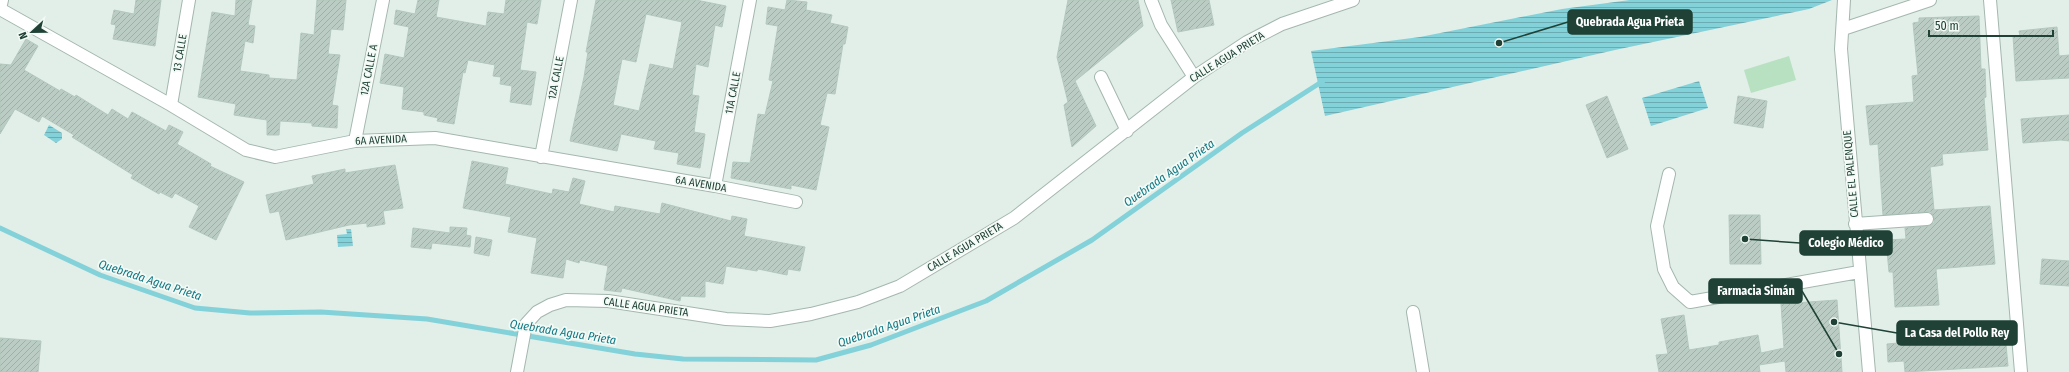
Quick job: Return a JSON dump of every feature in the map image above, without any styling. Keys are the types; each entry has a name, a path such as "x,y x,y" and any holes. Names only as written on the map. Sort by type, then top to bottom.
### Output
{"street":[{"path":"0,9 2,0"},
{"name":"13 CALLE","path":"171,105 189,0"},
{"name":"12A CALLE A","path":"355,141 383,0"},
{"name":"12A CALLE","path":"541,157 572,0"},
{"name":"11A CALLE","path":"715,186 750,0"},
{"path":"1151,0 1161,25 1194,77"},
{"name":"CALLE AGUA PRIETA","path":"518,368 526,324 537,312 550,305 566,300 608,301 726,319 770,321 811,314 858,302 900,286 1014,218 1194,77 1247,42 1282,24 1353,0"},
{"name":"CALLE EL PALENQUE","path":"1844,0 1841,49 1859,272 1869,372"},
{"path":"1843,29 1930,0"},
{"path":"1990,0 2021,372"},
{"name":"6A AVENIDA","path":"0,9 171,105 246,150 269,156 275,157 355,141 435,138 715,186 796,202"},
{"path":"1101,77 1126,131"},
{"path":"1669,174 1657,226 1664,269 1673,287 1690,302 1859,272"},
{"path":"1855,224 1927,219"},
{"path":"1414,312 1423,372"}],"green space":[{"path":"1789,56 1796,80 1751,93 1744,70"}],"water":[{"path":"1630,0 1832,0 1809,9 1615,50 1325,116 1311,51 1420,37 1562,9"},
{"path":"1699,81 1708,108 1651,126 1642,98"},
{"path":"49,125 62,133 62,139 56,143 44,135"},
{"path":"346,229 351,229 353,246 338,247 337,235 347,234"}],"building":[{"path":"136,0 161,0 155,46 113,39 116,25 111,24 114,10 134,14"},
{"path":"236,0 252,0 248,25 255,26 253,43 245,41 240,71 269,75 269,78 297,80 301,33 314,35 317,0 346,0 343,30 331,29 328,54 340,55 332,105 338,106 337,128 312,126 312,123 280,121 279,135 267,135 267,120 234,115 236,104 198,97 212,12 235,16"},
{"path":"418,0 439,0 436,17 486,26 488,12 504,14 506,0 541,0 537,24 527,22 520,70 536,72 531,105 510,102 512,86 500,84 501,77 493,76 495,65 468,60 465,73 463,72 454,124 437,121 438,118 424,115 424,112 402,109 404,87 380,83 385,54 404,58 409,27 394,24 396,10 415,14"},
{"path":"596,0 696,0 726,6 722,27 715,25 708,67 696,64 692,95 699,96 694,132 705,134 700,168 677,164 679,153 654,149 656,141 621,134 617,151 570,141 584,77 588,52 586,52","holes":["646,14 682,22 673,69 650,64 639,111 613,105 622,59 636,62"]},
{"path":"787,0 807,2 806,10 832,15 830,23 848,27 845,44 843,44 835,94 827,93 820,125 829,127 816,190 791,185 791,189 731,178 733,162 750,163 758,114 765,115 773,81 769,80 778,26 766,24 768,7 785,10"},
{"path":"1068,0 1138,0 1143,26 1075,81 1096,126 1072,147 1064,105 1068,102 1057,57"},
{"path":"1171,0 1209,0 1214,25 1178,32"},
{"path":"1979,16 1981,69 1985,69 1986,97 1984,98 1988,150 1942,154 1943,165 1930,167 1934,210 1990,206 1995,264 1936,269 1939,305 1895,307 1893,272 1889,272 1886,240 1906,239 1905,228 1928,226 1934,223 1934,218 1931,212 1883,215 1878,144 1870,145 1866,106 1914,102 1912,76 1918,75 1913,23 1919,22 1919,18"},
{"path":"2057,27 2059,56 2069,55 2069,78 2016,81 2013,36 2020,36 2019,31"},
{"path":"26,39 38,46 24,70 60,91 61,89 75,97 76,95 108,115 112,109 128,119 132,112 166,131 169,125 183,132 177,144 211,164 210,166 244,182 216,240 189,227 199,206 175,193 172,198 160,192 159,194 131,178 133,175 72,137 74,135 42,116 39,122 15,109 0,134 0,64 11,65"},
{"path":"1607,96 1628,149 1607,158 1586,105"},
{"path":"1738,96 1767,101 1763,128 1734,123"},
{"path":"2069,115 2069,141 2061,140 2023,143 2021,119"},
{"path":"472,161 508,168 505,184 552,194 553,189 569,192 573,178 585,181 579,204 614,212 615,206 660,214 662,203 731,221 732,216 747,219 744,236 805,247 800,271 788,269 787,275 758,269 757,271 726,266 723,284 705,281 705,297 681,296 680,301 622,288 621,292 604,290 608,266 580,260 579,263 566,259 563,278 531,273 537,238 508,232 511,217 463,208"},
{"path":"395,165 403,208 383,211 385,224 367,227 367,223 349,225 286,240 279,211 270,213 266,195 314,184 312,176 345,169 345,173"},
{"path":"1729,215 1760,215 1761,264 1730,264"},
{"path":"450,227 467,228 466,235 471,236 470,247 432,243 431,249 411,247 413,228 450,233"},
{"path":"476,237 492,240 489,256 474,253"},
{"path":"2042,259 2069,261 2069,286 2040,284"},
{"path":"1837,300 1842,372 1786,372 1785,361 1759,365 1760,372 1659,372 1656,355 1668,354 1661,319 1684,315 1689,350 1719,345 1719,342 1758,335 1761,353 1784,348 1781,304"},
{"path":"2005,334 2008,366 1905,372 1904,361 1888,362 1887,344"},
{"path":"0,338 41,341 38,372 0,372"}],"waterway":[{"name":"Quebrada Agua Prieta","path":"0,228 100,275 195,308 250,313 321,312 427,319 635,354 683,359 816,360 871,345 986,301 1092,240 1242,133 1323,81"}],"place":[{"name":"Quebrada Agua Prieta","path":"1499,43"},
{"name":"Colegio Médico","path":"1745,239"},
{"name":"La Casa del Pollo Rey","path":"1834,322"},
{"name":"Farmacia Simán","path":"1839,354"}]}
